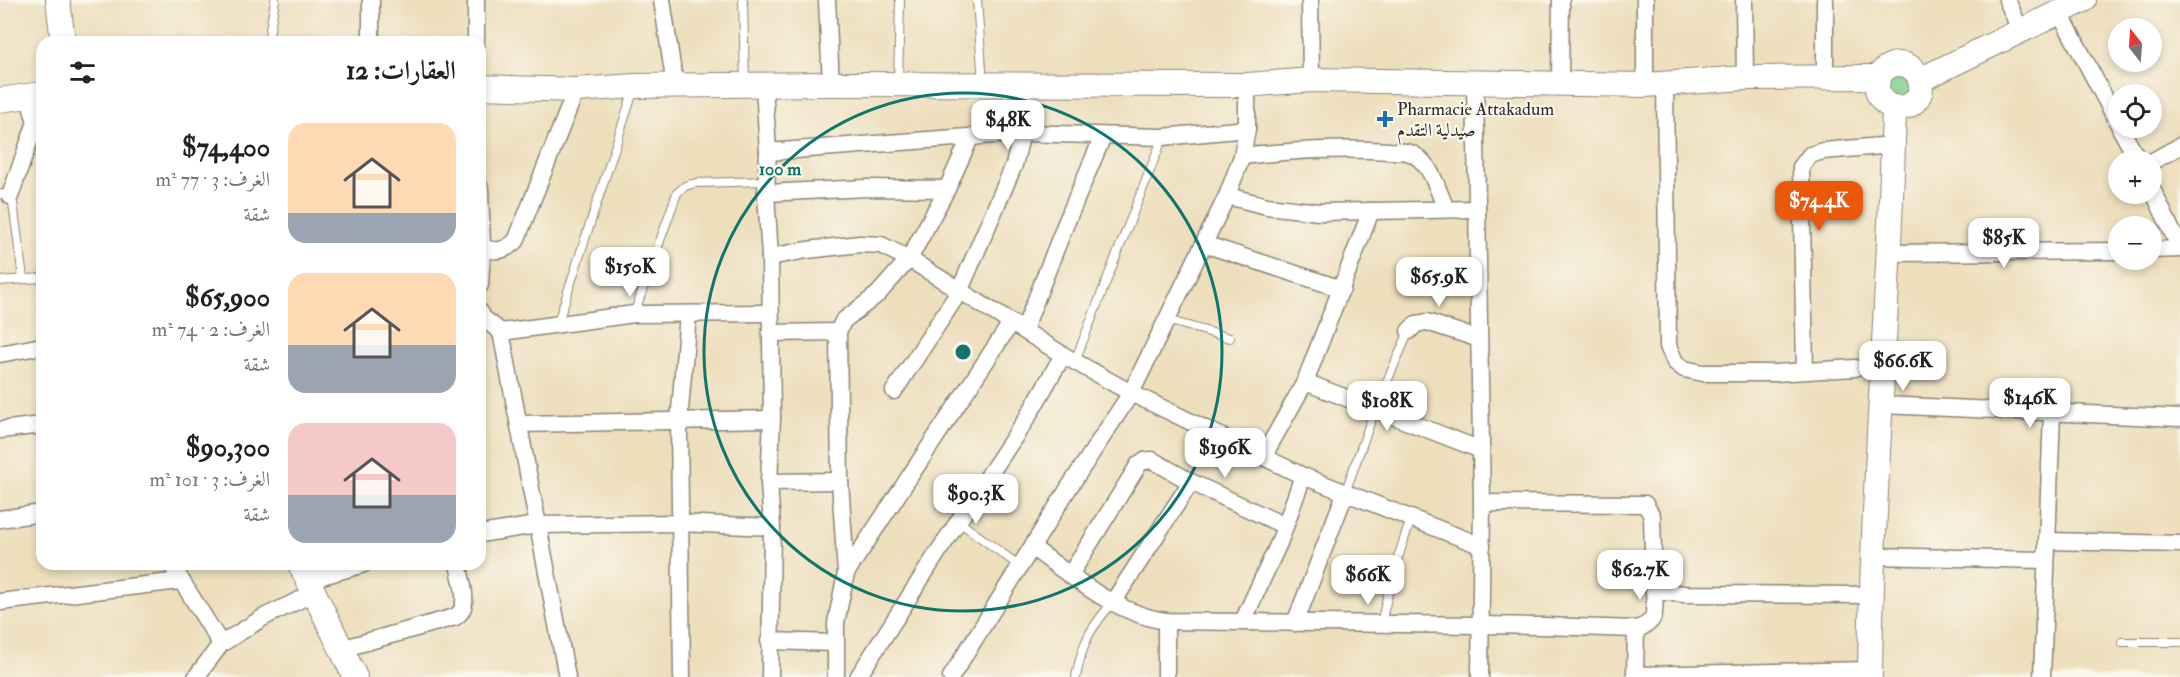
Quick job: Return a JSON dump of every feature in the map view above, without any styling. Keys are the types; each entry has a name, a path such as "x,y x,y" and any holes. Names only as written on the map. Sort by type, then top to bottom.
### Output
{"street":[{"path":"58,0 62,36"},
{"path":"371,0 371,36"},
{"path":"476,0 476,36"},
{"path":"662,0 675,86"},
{"path":"827,0 831,84"},
{"path":"1310,0 1311,80"},
{"path":"1560,83 1561,0"},
{"path":"1645,0 1655,84 1668,346 1675,362 1684,369 1703,374 1855,368"},
{"path":"1744,0 1745,78"},
{"path":"1825,0 1825,76"},
{"path":"2007,0 2021,32"},
{"path":"1920,80 2084,0"},
{"path":"2060,13 2108,104"},
{"path":"1904,65 1911,68 1920,80 1921,87 1915,101 1901,108 1888,105 1879,96 1877,89 1879,77 1890,66 1904,65"},
{"path":"486,87 576,90 634,86 831,84 1247,85 1311,80 1655,84 1745,78 1879,77"},
{"path":"1475,81 1482,503 1480,677"},
{"path":"894,391 959,292 1014,165 1022,133 1022,84"},
{"path":"951,677 1131,393 1227,196 1242,156 1246,129 1247,85"},
{"path":"755,86 768,152 766,187 770,257 772,419 770,677"},
{"path":"486,249 493,252 506,250 516,241 576,90"},
{"path":"0,100 35,95 36,122 5,195"},
{"path":"1636,629 1635,676 1870,674 1890,253 1894,107"},
{"path":"768,152 1022,133 1163,137 1246,129"},
{"path":"846,573 1017,326 1066,223 1103,136"},
{"path":"836,677 837,609 846,573 840,481 838,332 843,321 878,294 909,259 947,189 970,138"},
{"path":"1805,370 1801,167 1810,155 1823,151 1893,145"},
{"path":"2162,156 2180,146"},
{"path":"1242,156 1293,151 1370,149 1413,154 1424,164 1434,180 1446,210"},
{"path":"766,187 947,189"},
{"path":"1227,196 1267,206 1319,212 1477,209"},
{"path":"2159,204 2180,248 2162,249"},
{"path":"1263,457 1305,382 1371,211"},
{"path":"770,257 807,250 881,244 1131,393 1303,476 1482,546"},
{"path":"1204,244 1342,289"},
{"path":"1890,253 2108,251"},
{"path":"501,332 634,314 770,313"},
{"path":"682,677 679,422 688,314"},
{"path":"486,320 501,332 567,677"},
{"path":"1409,331 1416,324 1427,322 1479,339"},
{"path":"770,333 838,332"},
{"path":"0,354 36,347"},
{"path":"858,677 958,521 1069,358"},
{"path":"1305,382 1481,450"},
{"path":"1882,405 2180,418"},
{"path":"2042,677 2052,413"},
{"path":"519,424 772,419"},
{"path":"0,430 36,426"},
{"path":"1070,575 1141,462 1152,460 1191,482 1285,526"},
{"path":"1243,621 1285,526 1303,476"},
{"path":"770,482 840,481"},
{"path":"1113,602 1191,482"},
{"path":"1295,622 1345,494"},
{"path":"1033,548 1113,602 1166,621 1636,629 1645,627 1653,616 1652,516 1645,504 1482,503"},
{"path":"0,519 36,514"},
{"path":"486,533 537,525 679,523 772,527"},
{"path":"2048,541 2180,544"},
{"path":"1874,556 2046,560"},
{"path":"174,570 221,644"},
{"path":"196,677 221,644 264,617 307,579 341,570"},
{"path":"341,650 461,613 465,606 465,598 459,570"},
{"path":"307,579 355,677"},
{"path":"0,602 180,581"},
{"path":"1654,591 1684,594 1872,595"},
{"path":"1166,621 1166,677"},
{"path":"769,641 836,643"}],"lane":[{"path":"269,36 275,0"},
{"path":"743,0 755,86"},
{"path":"898,84 900,0"},
{"path":"977,0 983,84"},
{"path":"557,325 634,86"},
{"path":"1069,358 1163,137"},
{"path":"634,314 677,193 685,186 696,183 766,187"},
{"path":"5,195 23,278"},
{"path":"0,281 36,278"},
{"path":"1167,320 1230,338"},
{"path":"1345,494 1376,409 1409,331"},
{"path":"1381,623 1394,569 1411,519"},
{"path":"958,521 1021,567"},
{"path":"1076,677 1083,646 1089,632 1113,602"},
{"path":"2122,642 2180,642"}],"green space":[{"path":"1900,69 1912,74 1917,86 1912,98 1900,103 1888,98 1883,86 1888,74"}],"place":[{"name":"Pharmacie Attakadum صيدلية التقدم","path":"1385,119"}]}
